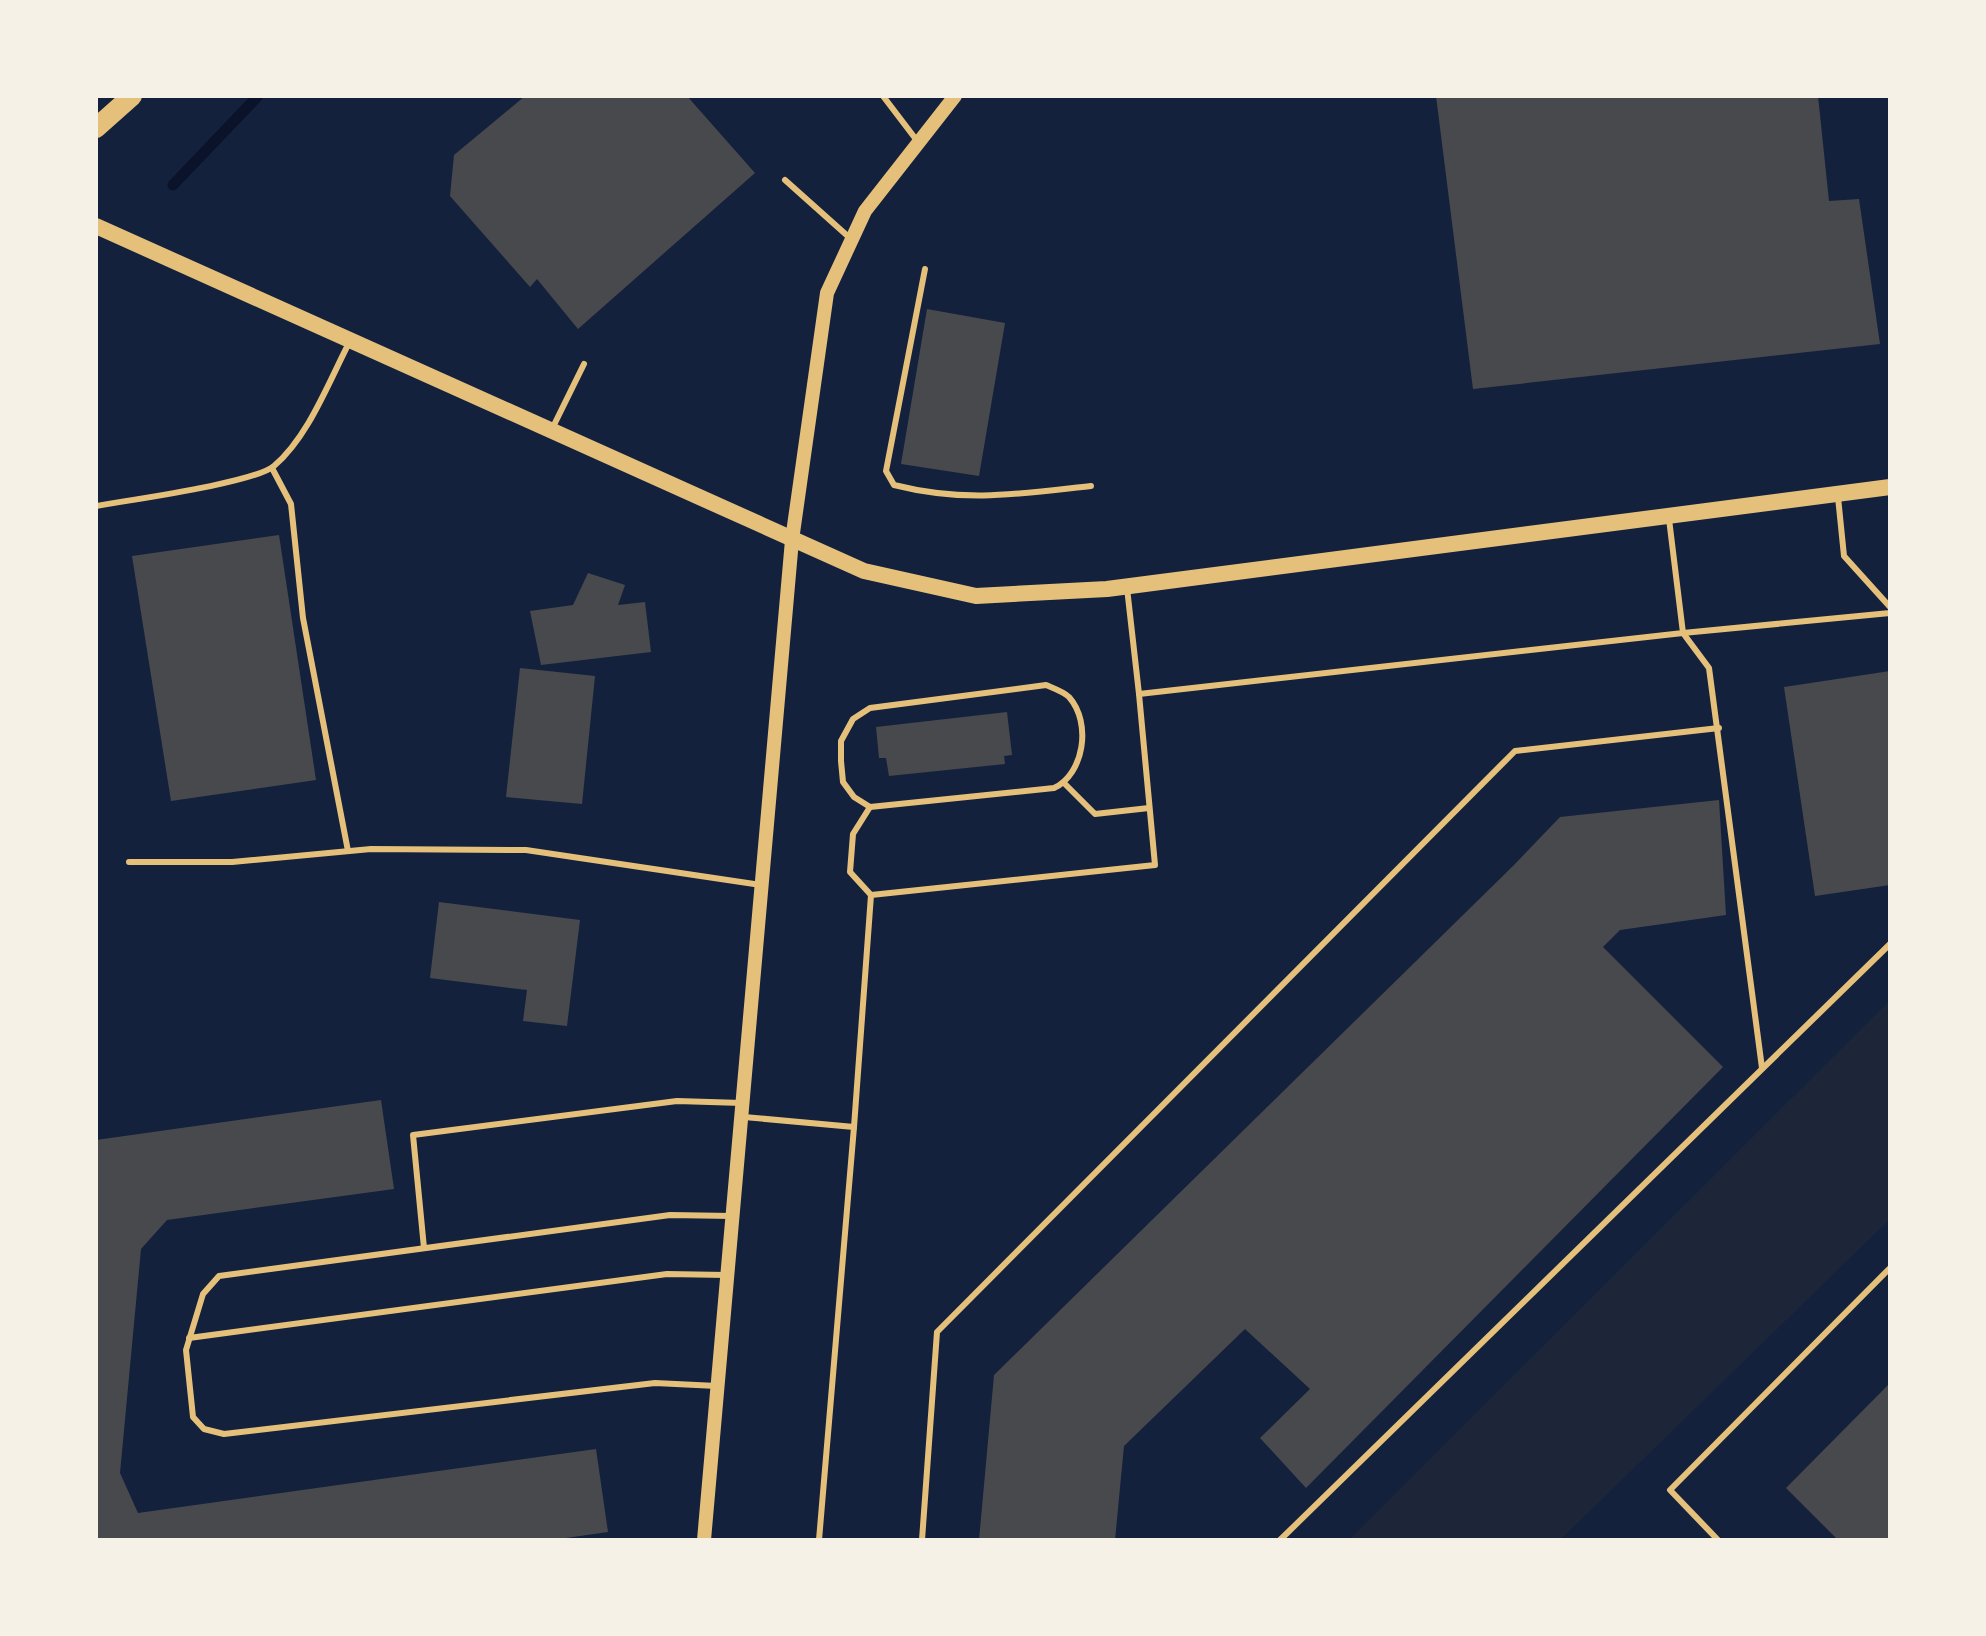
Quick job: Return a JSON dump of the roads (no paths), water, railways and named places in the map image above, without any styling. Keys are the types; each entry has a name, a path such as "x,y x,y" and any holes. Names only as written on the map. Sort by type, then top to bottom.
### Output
{"main road":[{"path":"96,128 132,96"},
{"path":"96,226 864,571 976,596 1127,586 1890,487"}],"street":[{"path":"704,1540 792,540 827,293 865,211 955,96"}],"lane":[{"path":"883,96 918,142"},
{"path":"785,180 851,240"},
{"path":"925,269 886,471 894,485 958,497 1002,496 1091,486"},
{"path":"96,506 232,481 272,468 297,442 350,341"},
{"path":"551,432 584,364"},
{"path":"272,468 291,504 303,618 348,851"},
{"path":"1838,494 1844,556 1890,610"},
{"path":"1669,515 1683,633 1709,668 1762,1068"},
{"path":"871,895 1155,865 1127,586"},
{"path":"1139,694 1890,610"},
{"path":"1046,685 1069,696 1082,738 1078,764 1064,783 1054,788 870,807 854,797 843,782 841,741 853,719 870,708 1046,685"},
{"path":"922,1540 937,1332 1515,751 1719,728"},
{"path":"1064,783 1095,814 1149,808"},
{"path":"819,1540 871,895 850,872 853,834 870,807"},
{"path":"129,862 232,862 348,851 526,850 761,885"},
{"path":"1280,1540 1890,944"},
{"path":"424,1248 413,1135 677,1101 854,1127"},
{"path":"717,1386 655,1383 224,1434 204,1429 193,1417 186,1350 203,1294 219,1276 670,1215 732,1216"},
{"path":"1718,1540 1670,1490 1890,1268"},
{"path":"189,1338 667,1274 727,1275"}],"waterway":[{"path":"173,185 258,96"}]}
